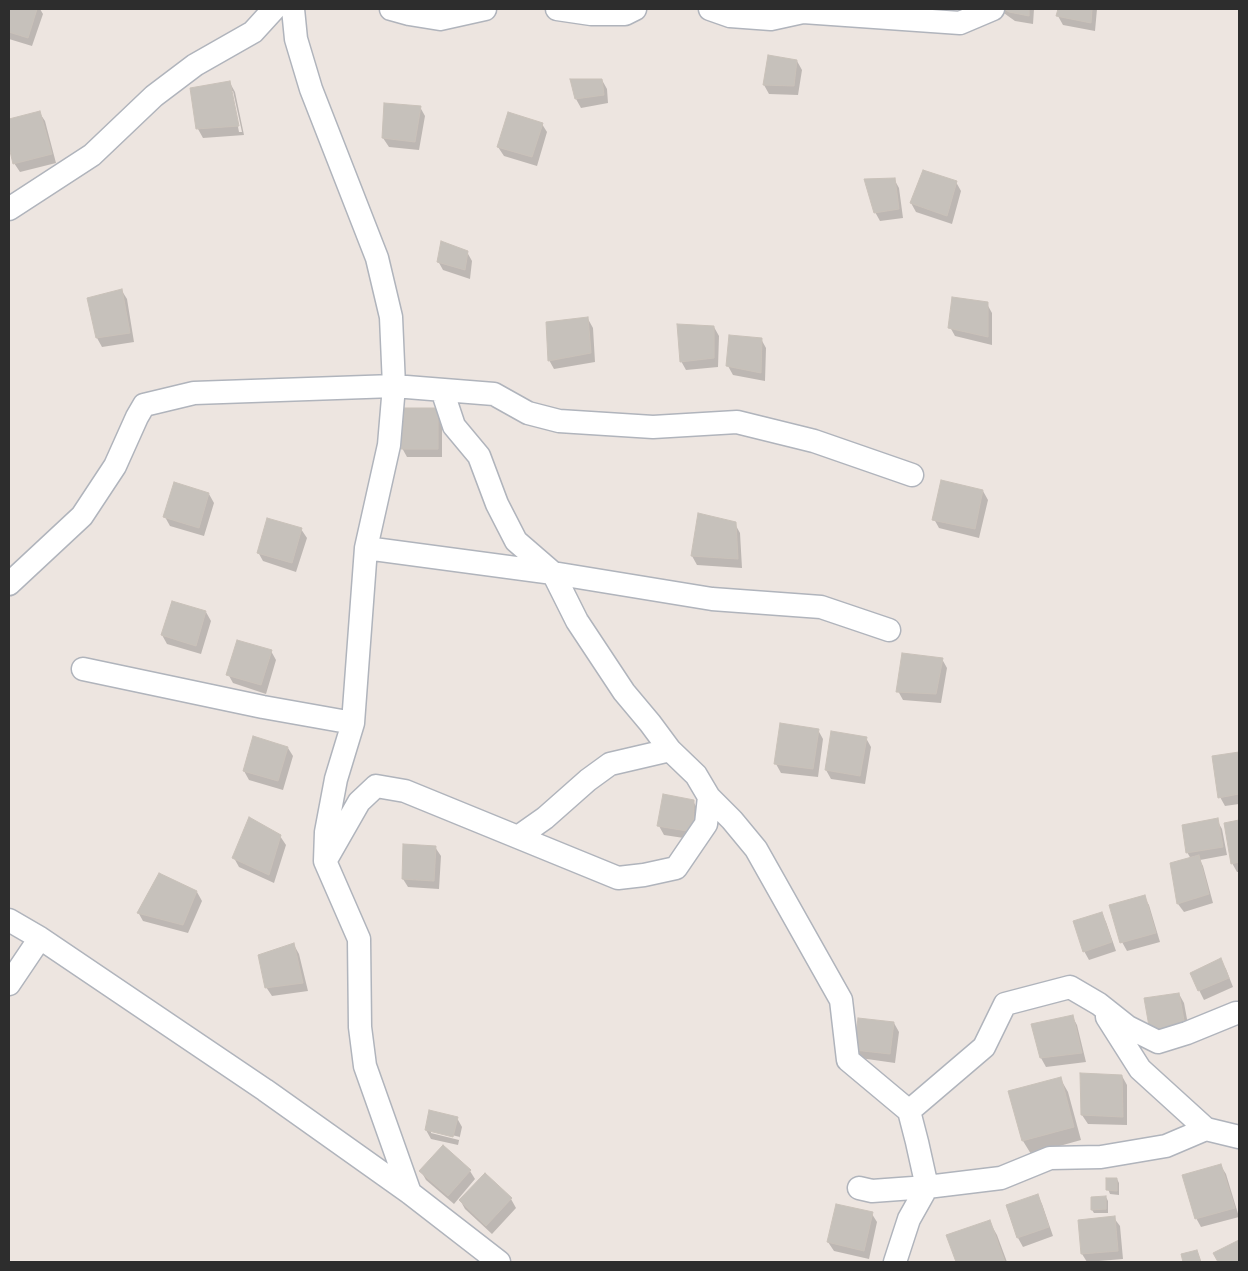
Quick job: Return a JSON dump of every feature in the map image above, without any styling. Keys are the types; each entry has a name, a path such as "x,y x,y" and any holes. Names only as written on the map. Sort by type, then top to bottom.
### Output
{"street":[{"path":"391,9 440,19 485,9"},
{"path":"558,9 591,14 625,14 635,9"},
{"path":"710,9 730,16 771,19 804,10 960,23 993,9"},
{"path":"9,208 92,155 154,96 195,65 292,10 296,39 310,89 377,258 391,317 394,386 389,445 366,548 353,724 336,779 326,832 325,861 359,939 360,1027 365,1066 410,1193"},
{"path":"9,584 82,516 115,466 144,405 194,393 394,386 494,394 528,413 559,421 653,427 737,422 814,441 912,475"},
{"path":"442,390 454,426 479,456 497,504 516,541 553,573 577,621 624,692 670,750 696,775 709,797 732,820 756,849 841,1000 848,1060 909,1111 926,1187 909,1220 895,1262"},
{"path":"366,548 553,573 712,599 821,607 888,630"},
{"path":"83,669 353,724"},
{"path":"518,837 545,818 588,780 610,764 670,750"},
{"path":"325,861 359,802 376,786 405,791 618,878 644,875 676,868 706,824 709,797"},
{"path":"9,920 40,938 265,1090 410,1193 499,1262"},
{"path":"9,984 40,938"},
{"path":"909,1111 984,1047 1005,1004 1070,987 1099,1004 1128,1027 1158,1042 1239,1013"},
{"path":"1099,1004 1140,1069 1206,1129 1239,1137"},
{"path":"375,1168 386,1125"},
{"path":"859,1188 872,1191 1001,1178 1050,1158 1101,1157 1166,1146 1206,1129"}],"building":[{"path":"9,9 37,9 28,38 9,32"},
{"path":"1004,9 1029,9 1029,16 1009,12"},
{"path":"1058,9 1092,9 1091,23 1056,16"},
{"path":"768,55 797,60 794,86 763,85"},
{"path":"570,79 602,79 604,95 575,99"},
{"path":"230,81 239,126 196,129 190,88"},
{"path":"384,103 421,106 415,142 382,138"},
{"path":"40,111 52,154 13,164 9,147 9,119"},
{"path":"508,112 543,123 532,157 497,147"},
{"path":"923,170 957,181 947,216 910,203"},
{"path":"895,178 899,209 874,213 864,179"},
{"path":"441,241 468,251 465,270 437,262"},
{"path":"122,289 130,333 96,338 87,298"},
{"path":"952,297 988,302 988,337 948,328"},
{"path":"588,317 591,353 548,361 546,322"},
{"path":"677,324 714,326 714,358 680,362"},
{"path":"729,335 762,338 761,373 726,366"},
{"path":"404,408 438,408 438,449 401,449"},
{"path":"941,480 983,490 975,529 932,520"},
{"path":"174,482 209,493 199,528 163,517"},
{"path":"698,513 736,522 738,559 691,556"},
{"path":"267,518 302,528 292,563 257,553"},
{"path":"172,601 206,611 196,646 161,635"},
{"path":"237,640 272,650 261,685 226,675"},
{"path":"902,653 943,658 936,694 896,692"},
{"path":"780,723 819,729 813,769 774,764"},
{"path":"831,731 867,737 860,776 825,770"},
{"path":"253,736 288,747 278,781 243,771"},
{"path":"1239,752 1239,794 1218,798 1212,756"},
{"path":"663,794 694,800 693,832 657,826"},
{"path":"249,817 281,835 269,875 232,858"},
{"path":"1218,818 1223,847 1186,853 1182,825"},
{"path":"1239,820 1239,862 1231,864 1224,823"},
{"path":"403,844 436,846 434,881 402,879"},
{"path":"1199,855 1209,894 1177,904 1170,863"},
{"path":"159,873 197,891 183,925 137,913"},
{"path":"1145,895 1156,933 1120,943 1109,905"},
{"path":"1102,912 1112,942 1083,952 1073,921"},
{"path":"294,943 303,983 265,988 258,955"},
{"path":"1221,958 1229,978 1198,991 1190,973"},
{"path":"1179,993 1185,1026 1150,1032 1144,998"},
{"path":"1073,1015 1082,1053 1040,1058 1031,1024"},
{"path":"858,1018 894,1022 890,1054 854,1050"},
{"path":"1080,1073 1122,1075 1123,1117 1081,1115"},
{"path":"1061,1077 1074,1127 1022,1141 1008,1091"},
{"path":"429,1110 458,1117 453,1137 425,1130"},
{"path":"443,1145 471,1170 448,1196 419,1171"},
{"path":"1221,1164 1235,1208 1195,1219 1182,1175"},
{"path":"485,1173 512,1198 486,1226 459,1200"},
{"path":"1106,1178 1117,1178 1117,1191 1106,1190"},
{"path":"1038,1194 1049,1227 1017,1238 1006,1205"},
{"path":"1106,1196 1106,1209 1091,1210 1091,1197"},
{"path":"836,1204 873,1212 864,1251 827,1242"},
{"path":"1115,1216 1118,1251 1081,1254 1078,1220"},
{"path":"990,1220 1005,1262 956,1262 946,1235"},
{"path":"1239,1240 1239,1262 1218,1262 1213,1253"},
{"path":"1197,1250 1201,1262 1183,1262 1181,1254"}]}
